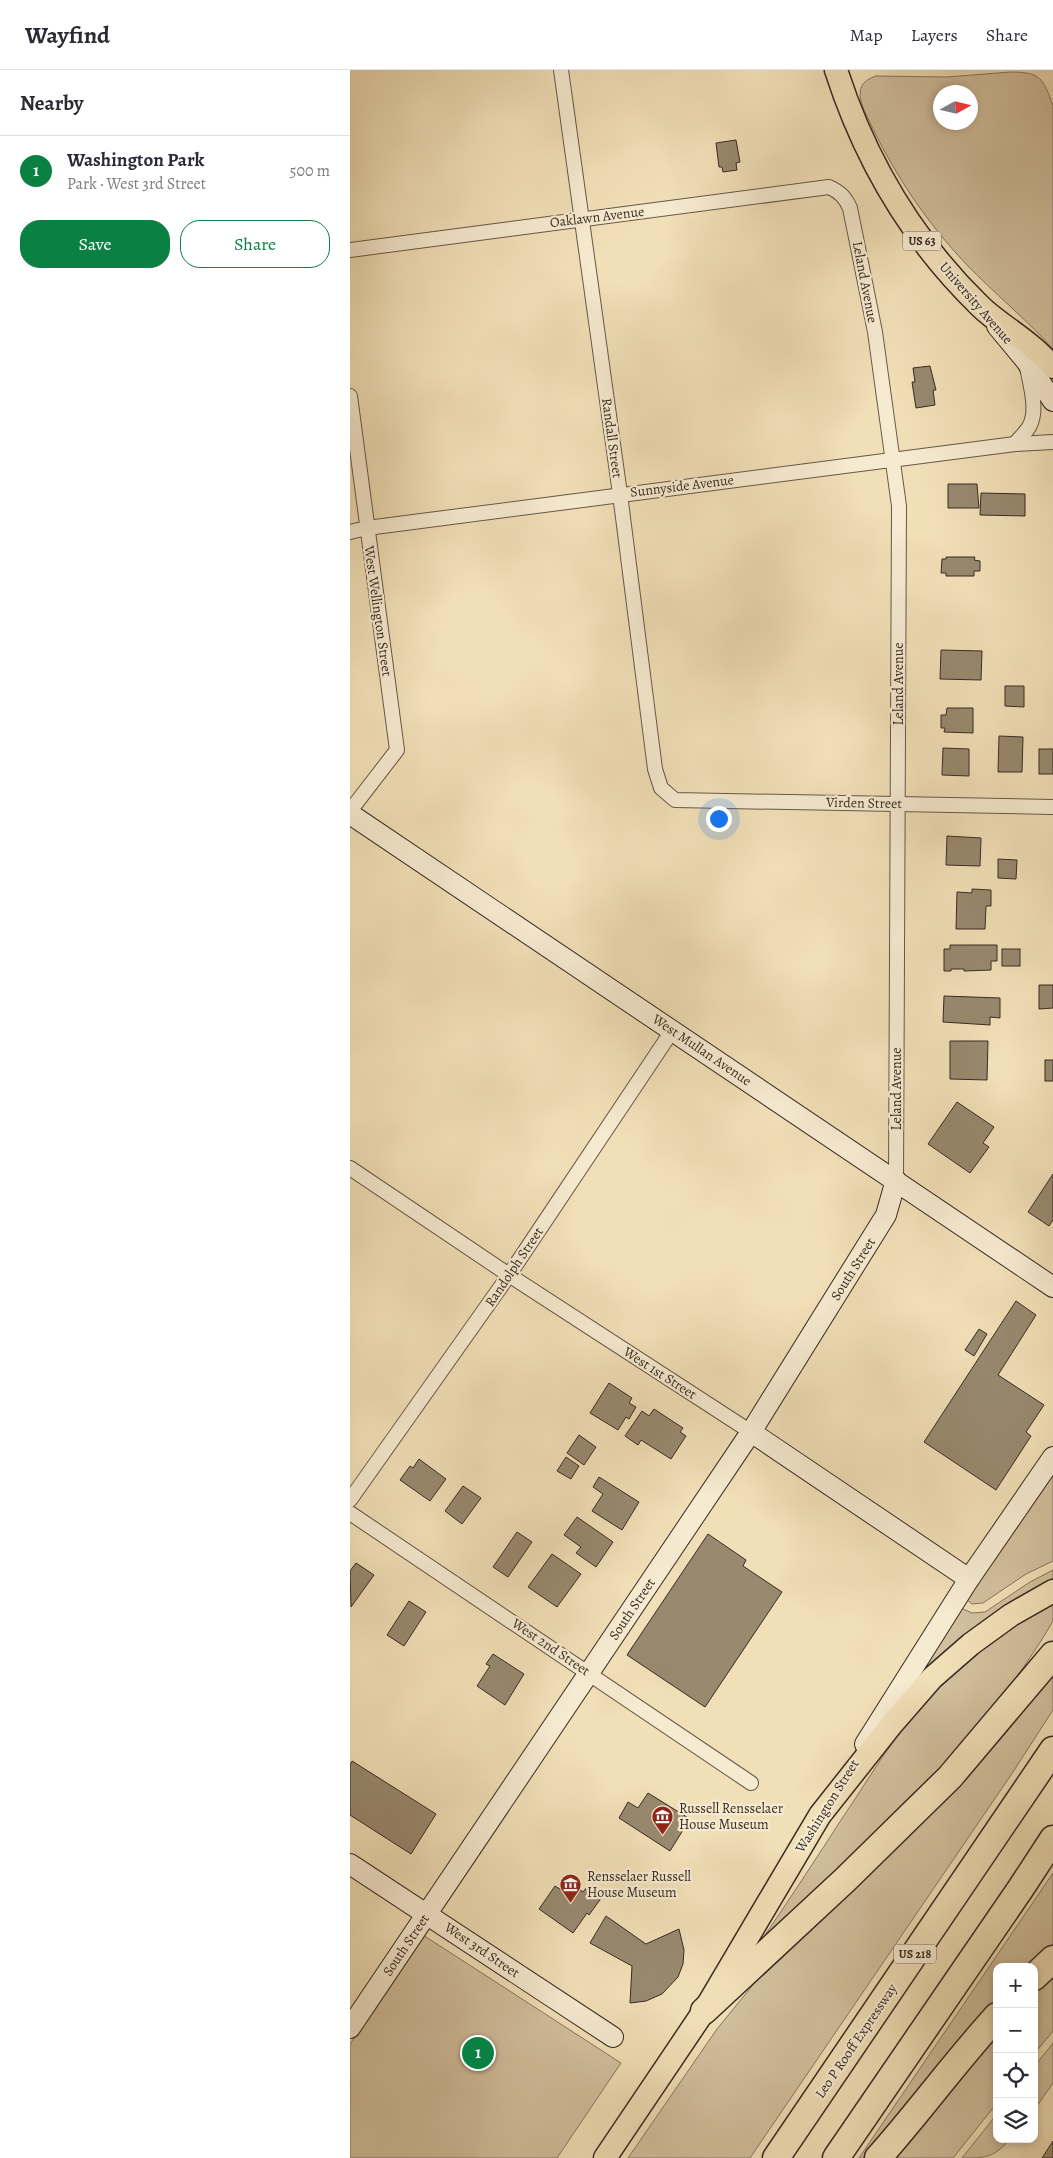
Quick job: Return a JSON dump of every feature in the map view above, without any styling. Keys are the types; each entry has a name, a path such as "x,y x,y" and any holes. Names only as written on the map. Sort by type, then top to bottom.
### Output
{"highway":[{"path":"704,2011 846,1879 950,1777 1053,1655"},
{"name":"Leo P Rooff Expressway","path":"776,2158 1053,1750"},
{"path":"836,2158 1022,1888 1053,1839"},
{"path":"1038,1973 1053,1959"},
{"path":"878,2158 902,2132 964,2051 993,2020"}],"main road":[{"name":"University Avenue","path":"836,70 858,129 889,192 927,248 982,307"},
{"name":"US 63","path":"982,307 1033,347 1053,367"},
{"path":"820,1816 892,1724 932,1678 971,1644 1011,1615 1053,1591"},
{"name":"Washington Street","path":"605,2158 704,2011 820,1816"}],"street":[{"name":"Randall Street","path":"561,70 620,494 655,769 660,788 675,800"},
{"name":"Oaklawn Avenue","path":"350,250 829,187 842,194"},
{"name":"Leland Avenue","path":"842,194 850,208 875,332 899,506 896,1180"},
{"name":"University Avenue","path":"982,307 1026,361 1053,401"},
{"path":"1014,444 1030,425 1033,414 1033,398 1026,361"},
{"name":"West Wellington Street","path":"350,396 397,750 350,813"},
{"name":"Sunnyside Avenue","path":"350,532 367,528 893,459 1014,444 1053,442"},
{"name":"Virden Street","path":"675,800 1053,807"},
{"name":"West Mullan Avenue","path":"350,813 1053,1287"},
{"name":"Randolph Street","path":"350,1500 509,1275 672,1031"},
{"name":"West 1st Street","path":"350,1168 969,1578"},
{"name":"South Street","path":"350,2028 751,1432 886,1216 896,1180"},
{"name":"Washington Street","path":"820,1816 969,1578 1053,1457"},
{"name":"West 2nd Street","path":"350,1513 752,1782"},
{"name":"West 3rd Street","path":"350,1864 613,2037"}],"shaded area":[{"path":"1020,72 1035,75 1043,83 1053,106 1053,349 952,249 914,200 892,165 863,107 860,92 862,86 867,80 876,76 947,77"},
{"path":"1053,1475 1053,1561 1026,1574 983,1603 972,1604 967,1600"},
{"path":"1053,1570 1053,1578 1014,1600 978,1626 912,1686 961,1608 972,1613 985,1612 1030,1582"},
{"path":"1053,1602 1053,1621 1041,1641 1011,1686 959,1749 764,1943 761,1941 882,1757 913,1717 967,1661 1008,1629"},
{"path":"1053,1665 1053,1710 1013,1772 750,2158 628,2158 717,2029 761,1975"},
{"path":"1053,1873 1053,1944 1035,1963 993,1963 993,2006 980,2019 868,2158 859,2158"},
{"path":"423,1935 621,2063 557,2158 350,2158 350,2044"},
{"path":"1053,1972 1053,2031 1038,2049 1038,2008 1038,1986"},
{"path":"993,2035 993,2108 953,2158 893,2158"},
{"path":"1053,2043 1053,2083 1038,2104 1038,2098 1038,2062"},
{"path":"993,2119 993,2143 1006,2143 989,2156 962,2158"}],"building":[{"path":"736,140 740,162 736,163 737,170 723,172 722,167 719,167 716,143"},
{"path":"930,366 936,390 933,390 935,405 916,408 912,382 915,382 913,368"},
{"path":"948,484 977,484 979,508 948,508"},
{"path":"981,493 1025,494 1025,516 980,515"},
{"path":"946,557 975,557 974,560 980,561 980,571 974,571 974,576 946,576 946,573 941,573 942,559 946,559"},
{"path":"941,650 982,651 981,680 940,679"},
{"path":"1005,686 1024,686 1024,707 1005,706"},
{"path":"947,708 973,708 973,733 944,732 945,728 941,728 941,715 946,715"},
{"path":"999,736 1023,737 1022,772 998,772"},
{"path":"943,748 969,749 969,776 942,775"},
{"path":"1039,749 1053,749 1053,774 1039,774"},
{"path":"947,836 981,838 980,866 946,865"},
{"path":"998,859 1017,860 1016,879 998,878"},
{"path":"972,889 991,890 991,906 986,906 985,929 956,929 957,892 972,893"},
{"path":"950,945 997,945 997,961 991,961 991,970 964,971 964,969 951,969 951,971 944,971 944,949 950,949"},
{"path":"1002,949 1020,949 1020,966 1002,966"},
{"path":"1039,985 1053,985 1053,1008 1039,1009"},
{"path":"944,996 1000,998 1000,1018 990,1017 990,1025 943,1022"},
{"path":"950,1041 988,1041 987,1080 950,1079"},
{"path":"1045,1060 1053,1060 1053,1081 1045,1081"},
{"path":"957,1102 994,1127 983,1143 989,1147 970,1173 928,1144"},
{"path":"1053,1174 1053,1220 1049,1226 1028,1212"},
{"path":"1016,1301 1036,1315 998,1375 1044,1405 1026,1432 1031,1436 996,1490 924,1442"},
{"path":"979,1329 987,1334 974,1356 965,1350"},
{"path":"609,1383 632,1398 629,1403 636,1407 629,1419 626,1417 618,1430 590,1413"},
{"path":"654,1409 683,1428 680,1432 686,1436 671,1459 641,1440 638,1445 625,1436 642,1411 649,1416"},
{"path":"579,1435 596,1447 584,1465 567,1453"},
{"path":"566,1457 579,1466 571,1479 557,1471"},
{"path":"419,1459 446,1479 430,1501 400,1480 410,1466 413,1468"},
{"path":"599,1477 639,1502 622,1530 592,1511 603,1494 593,1487"},
{"path":"463,1486 481,1498 462,1524 445,1511"},
{"path":"577,1517 613,1542 596,1567 576,1553 581,1547 564,1535"},
{"path":"517,1532 532,1542 508,1577 493,1567"},
{"path":"708,1534 746,1560 743,1566 782,1592 705,1707 627,1655"},
{"path":"552,1554 581,1574 557,1607 528,1587"},
{"path":"356,1563 374,1575 351,1607 350,1571"},
{"path":"409,1601 426,1612 404,1646 387,1635"},
{"path":"493,1654 524,1674 505,1705 477,1686 490,1666 486,1664"},
{"path":"352,1761 436,1814 411,1854 350,1815 350,1765"},
{"name":"Russell Rensselaer House Museum","path":"648,1793 690,1819 670,1851 619,1818 628,1802 638,1808"},
{"name":"Rensselaer Russell House Museum","path":"569,1882 583,1892 587,1887 602,1897 589,1915 587,1913 573,1933 539,1909 555,1886 563,1891"},
{"path":"606,1916 646,1944 679,1929 684,1950 683,1964 678,1977 662,1994 646,2001 630,2003 632,1966 590,1943"},
{"path":"1053,2141 1053,2158 1042,2158"}],"place":[{"name":"Russell Rensselaer House Museum","path":"663,1835"},
{"name":"Rensselaer Russell House Museum","path":"571,1903"},
{"name":"Washington Park","path":"478,2053"}]}
